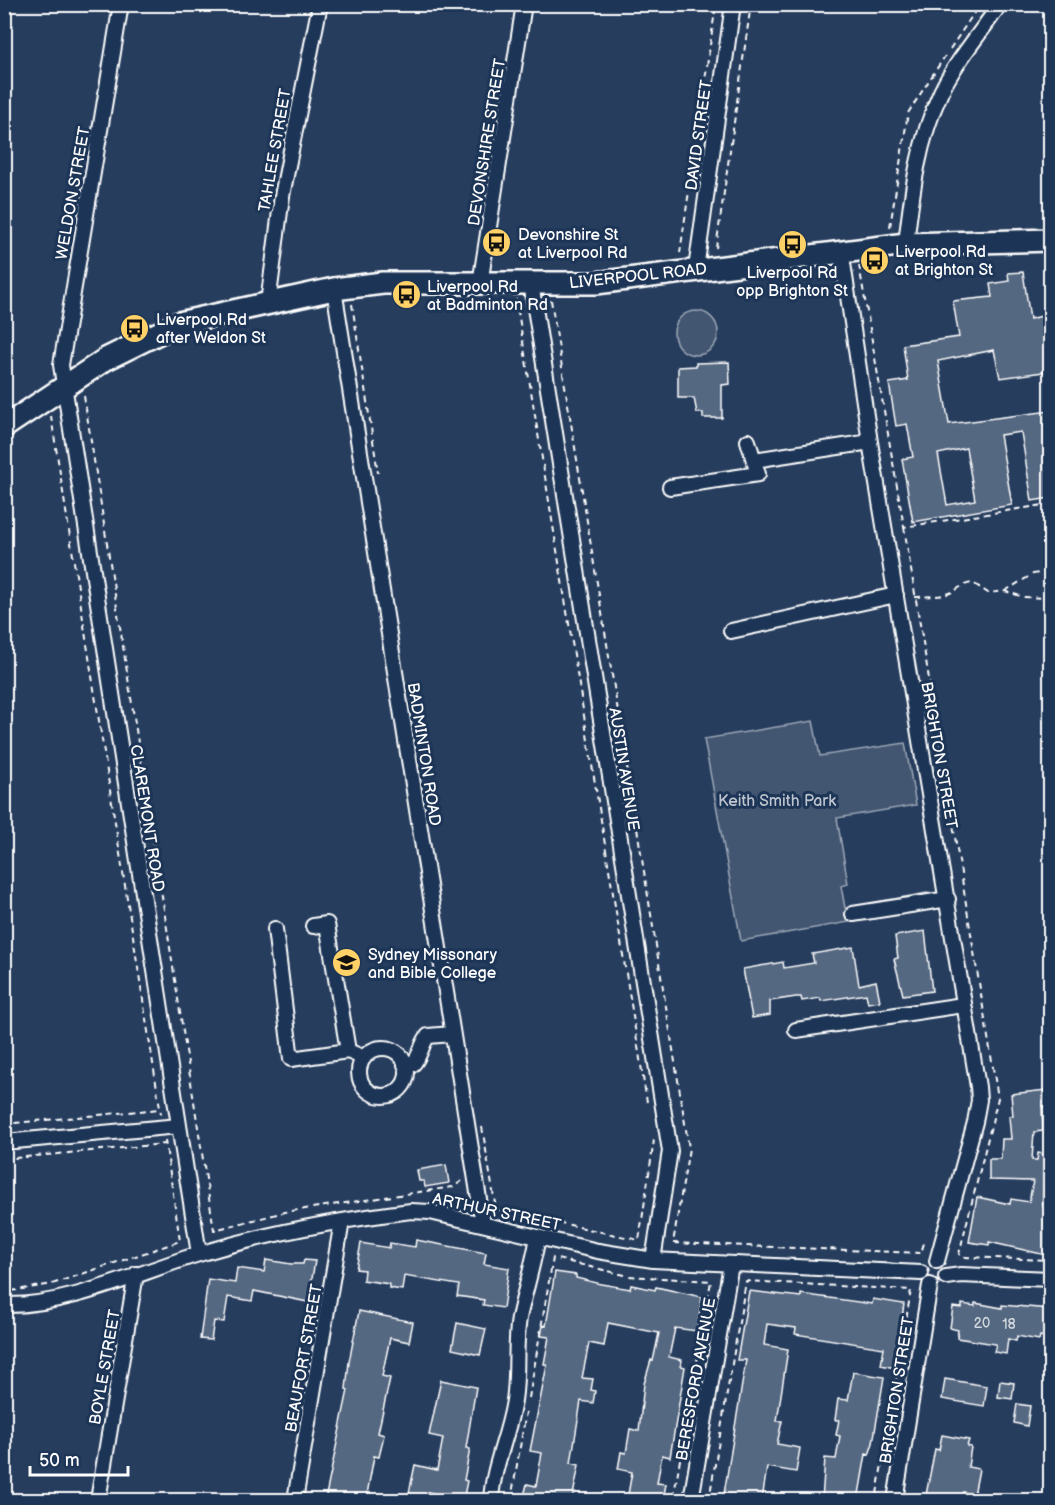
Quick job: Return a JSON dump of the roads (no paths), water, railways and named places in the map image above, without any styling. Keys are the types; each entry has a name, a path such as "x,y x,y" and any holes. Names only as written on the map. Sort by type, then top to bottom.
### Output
{"highway":[{"name":"LIVERPOOL ROAD","path":"4,427 135,343 179,323 334,289 383,283 596,283 841,250 906,244 1050,240"}],"street":[{"name":"WELDON STREET","path":"64,387 61,357 121,4"},
{"name":"TAHLEE STREET","path":"268,303 282,196 320,4"},
{"name":"DEVONSHIRE STREET","path":"480,284 524,4"},
{"name":"DAVID STREET","path":"696,269 733,4"},
{"path":"906,244 914,178 924,135 942,91 1000,4"},
{"name":"BRIGHTON STREET","path":"841,250 870,442 980,1100 937,1262"},
{"name":"AUSTIN AVENUE","path":"531,284 670,1151 653,1260"},
{"name":"BADMINTON ROAD","path":"334,289 483,1224"},
{"name":"CLAREMONT ROAD","path":"64,387 199,1254"},
{"path":"670,487 758,474 748,441"},
{"path":"754,460 870,442"},
{"path":"731,631 896,595"},
{"path":"853,914 948,899"},
{"path":"313,926 327,924 348,1051"},
{"path":"276,928 291,1059 348,1051 364,1058"},
{"path":"796,1030 963,1005"},
{"path":"405,1065 413,1064 420,1056 424,1041 428,1036 452,1034"},
{"path":"377,1049 386,1049 400,1057 405,1065 406,1073 402,1086 396,1092 382,1096 374,1095 361,1082 359,1073 364,1058 377,1049"},
{"path":"4,1142 179,1126"},
{"name":"ARTHUR STREET","path":"4,1305 55,1301 199,1254 292,1230 411,1211 430,1212 653,1260 921,1273"},
{"name":"BEAUFORT STREET","path":"295,1500 342,1221"},
{"path":"490,1500 496,1460 510,1423 516,1395 520,1317 528,1292 538,1237"},
{"path":"937,1262 946,1269 946,1277 941,1284 930,1286 924,1281 921,1273 926,1264 937,1262"},
{"name":"BERESFORD AVENUE","path":"691,1500 731,1264"},
{"name":"BOYLE STREET","path":"98,1500 136,1274"},
{"path":"946,1277 961,1275 1050,1279"},
{"name":"BRIGHTON STREET","path":"895,1500 930,1286"}],"place":[{"name":"Devonshire St at Liverpool Rd","path":"497,243"},
{"name":"Liverpool Rd opp Brighton St","path":"792,244"},
{"name":"Liverpool Rd at Brighton St","path":"874,260"},
{"name":"Liverpool Rd at Badminton Rd","path":"406,295"},
{"name":"Liverpool Rd after Weldon St","path":"135,328"},
{"name":"Sydney Missonary and Bible College","path":"347,963"}],"park label":[{"name":"Keith Smith Park","path":"777,800"}]}
